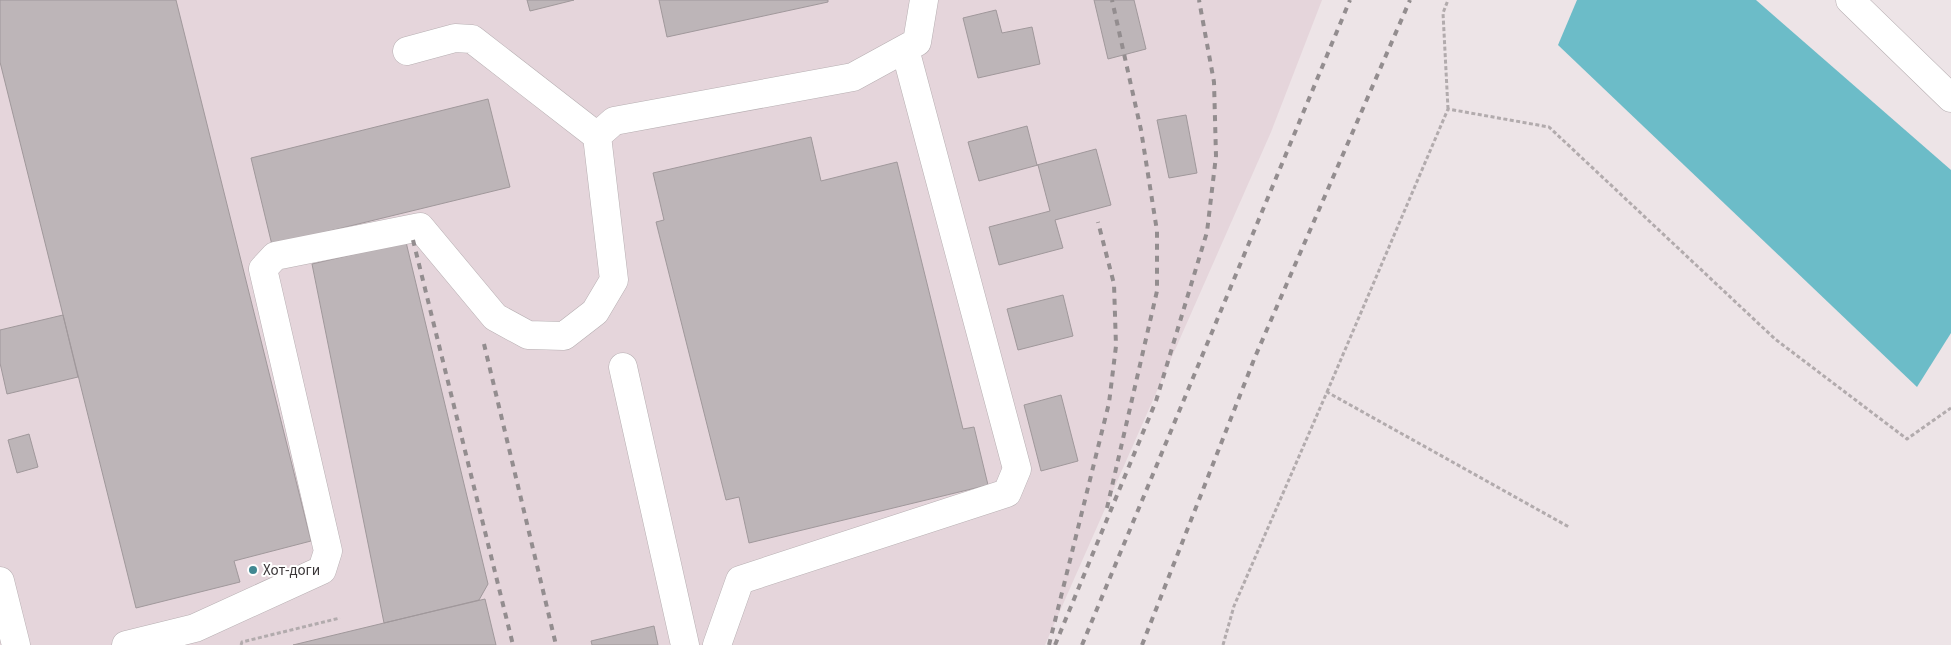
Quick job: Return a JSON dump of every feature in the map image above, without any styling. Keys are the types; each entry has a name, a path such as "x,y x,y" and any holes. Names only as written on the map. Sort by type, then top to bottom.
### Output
{"street":[{"path":"597,136 614,121 854,77 917,42 924,0"},
{"path":"1850,0 1951,98"},
{"path":"126,645 197,637 322,570 328,551 263,269 275,256 420,227 495,317 528,335 564,336 595,312 614,280 597,136 472,39 455,38 407,50"},
{"path":"717,645 740,580 1007,493 1017,469 905,49"},
{"path":"623,368 685,645"},
{"path":"0,581 16,645"}],"path":[{"path":"1223,645 1234,606 1448,109 1443,13 1448,0"},
{"path":"1448,109 1550,127 1774,339 1907,439 1951,408"},
{"path":"1327,392 1569,527"},
{"path":"241,645 242,642 340,618"}],"shaded area":[{"path":"0,0 1322,0 1271,132 1045,645 0,645"}],"water":[{"path":"1577,0 1756,0 1951,170 1951,333 1917,387 1558,45"}],"building":[{"path":"0,0 176,0 311,541 234,561 240,582 136,608 0,62"},
{"path":"527,0 574,0 530,11"},
{"path":"659,0 828,0 828,2 667,37"},
{"path":"1094,0 1134,0 1146,49 1108,59"},
{"path":"996,10 1002,33 1032,27 1040,64 978,78 963,18"},
{"path":"488,99 510,187 272,245 251,158"},
{"path":"1186,115 1197,173 1169,178 1157,120"},
{"path":"1027,126 1037,165 1096,149 1111,205 1055,220 1063,248 999,265 989,227 1050,211 1038,165 979,181 968,142"},
{"path":"811,137 821,181 897,162 963,429 974,427 988,485 749,543 739,497 726,500 656,222 664,220 653,173"},
{"path":"406,242 488,584 479,600 384,623 312,264"},
{"path":"1063,295 1073,336 1018,350 1007,309"},
{"path":"63,315 78,377 7,394 0,363 0,330"},
{"path":"1061,395 1078,461 1041,471 1024,405"},
{"path":"29,434 38,467 17,473 8,440"},
{"path":"485,599 496,645 293,645 384,623"},
{"path":"654,626 658,645 592,645 591,641"}],"railway":[{"path":"1107,508 1157,291 1157,231 1141,130 1112,0"},
{"path":"1055,645 1156,401 1207,232 1216,156 1214,82 1199,0"},
{"path":"1082,645 1350,0"},
{"path":"1142,645 1255,357 1410,0"},
{"path":"1049,645 1109,403 1116,346 1114,284 1098,222"},
{"path":"413,240 513,645"},
{"path":"484,344 556,645"}],"place":[{"name":"Хот-доги","path":"253,570"}]}
